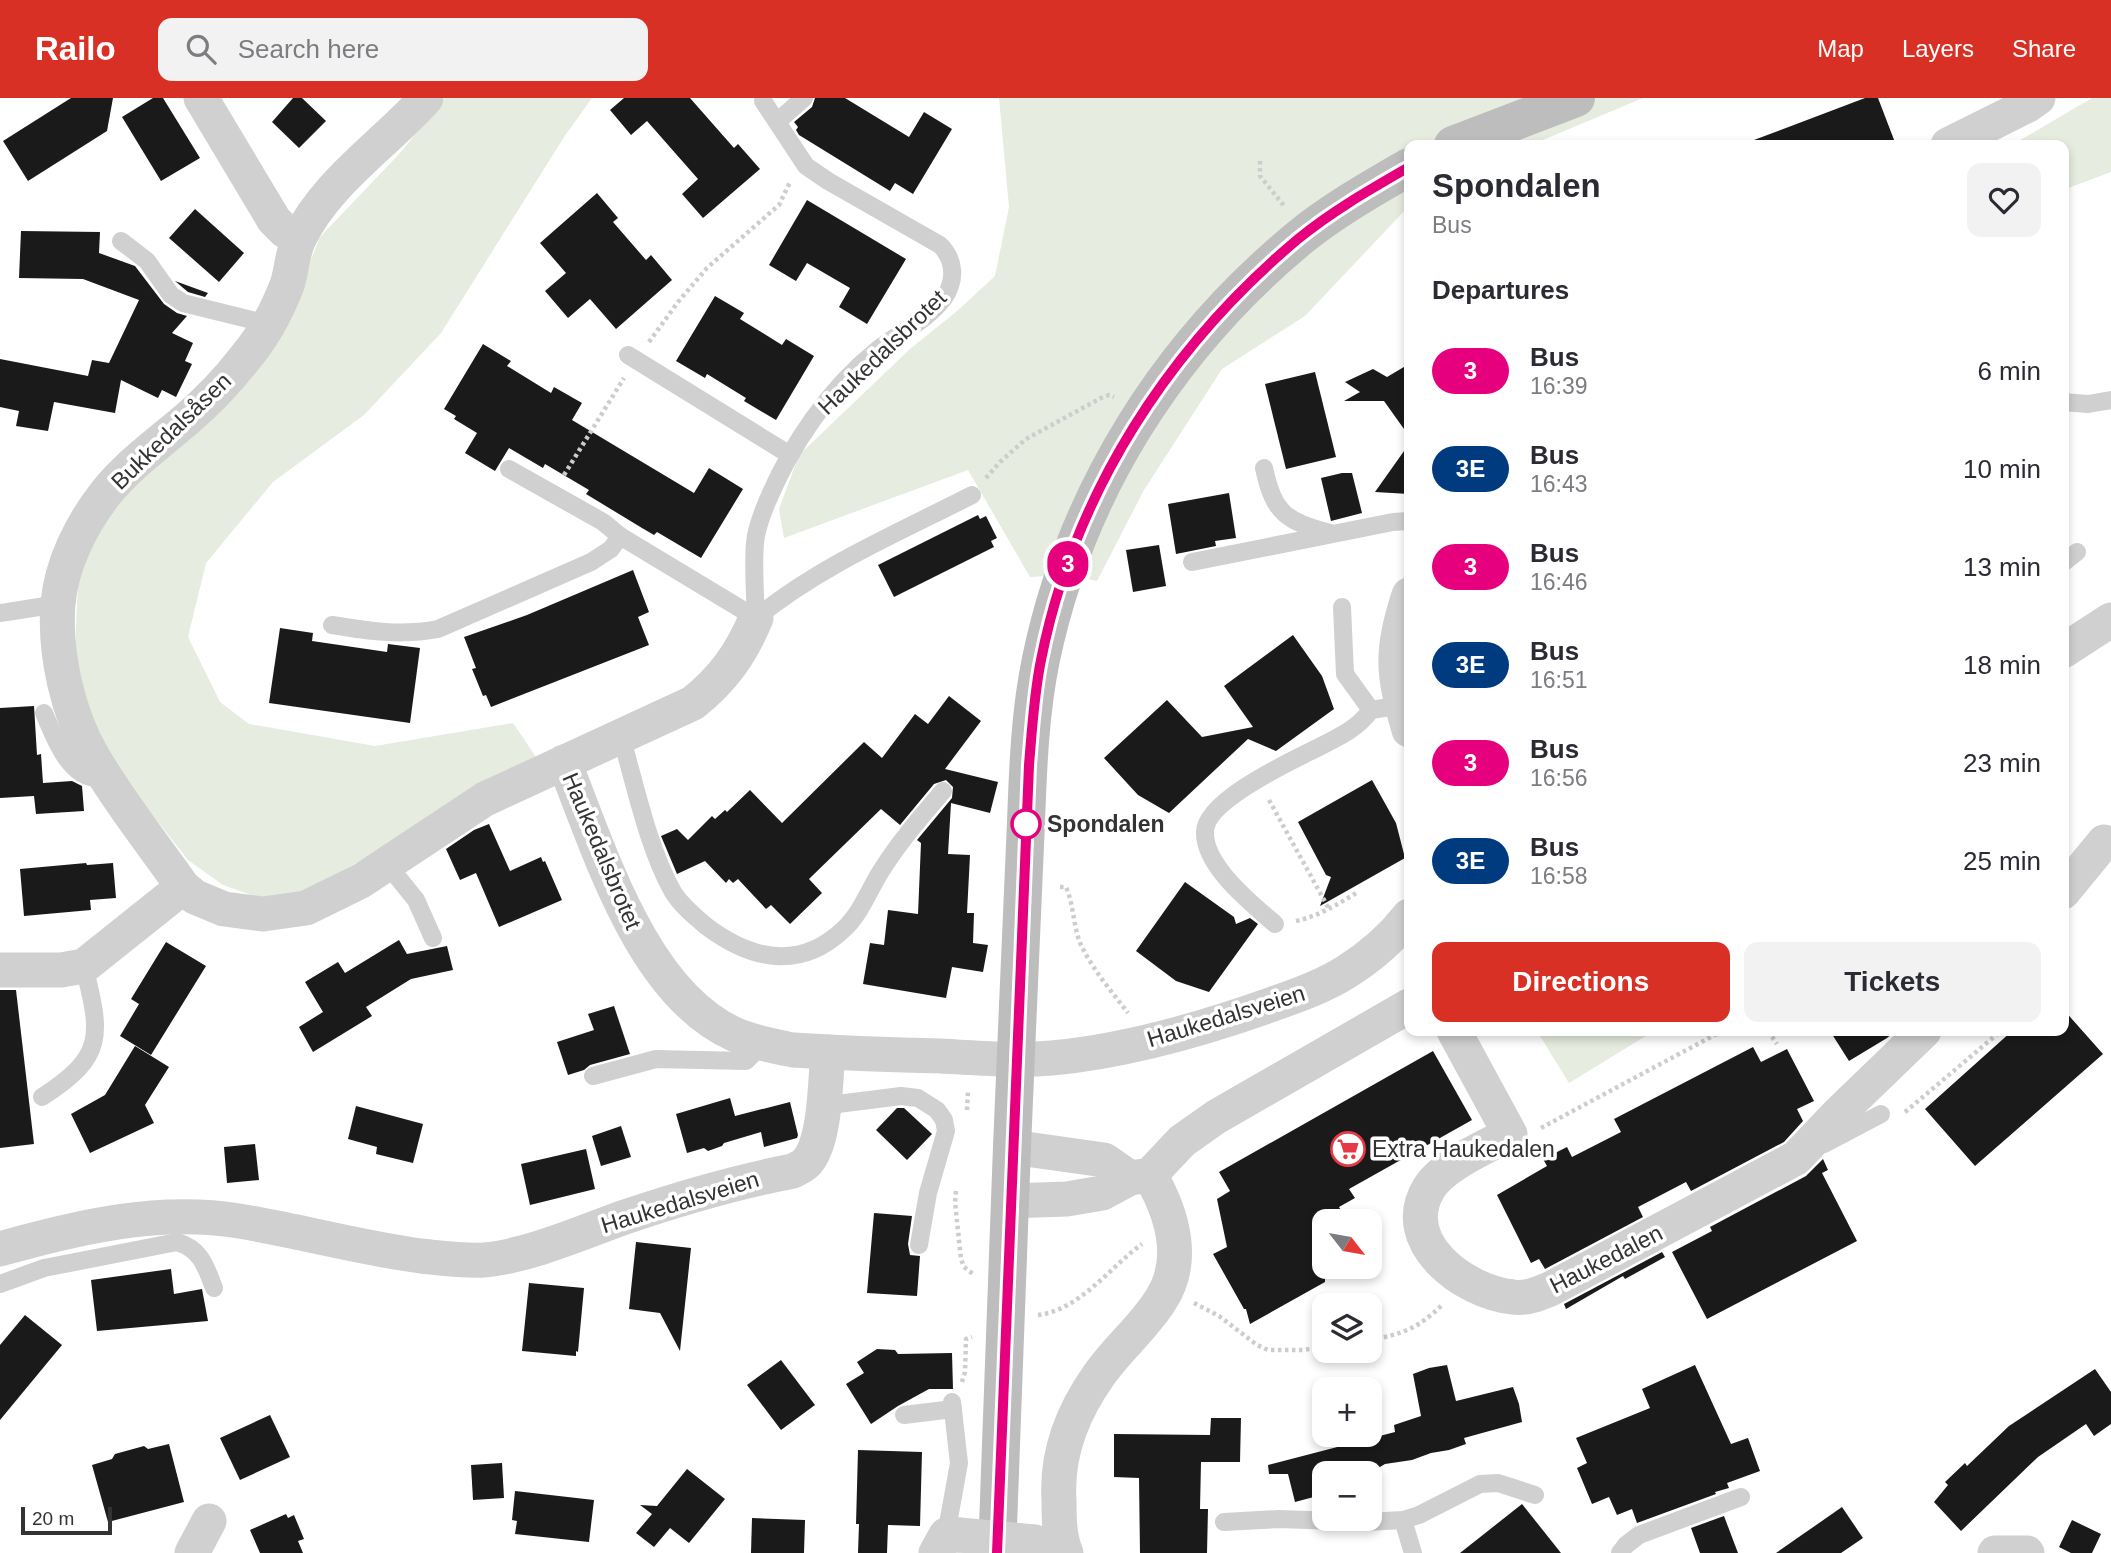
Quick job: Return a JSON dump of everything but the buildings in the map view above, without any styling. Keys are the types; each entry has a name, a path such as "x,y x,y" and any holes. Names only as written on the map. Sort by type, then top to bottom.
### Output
{"main road":[{"path":"1465,140 1576,98"},
{"path":"997,1553 1029,765 1041,659 1055,606 1071,556 1110,467 1134,424 1192,343 1225,307 1300,238 1337,210 1404,170"}],"street":[{"path":"201,98 274,219 298,240"},
{"name":"Bukkedalsåsen","path":"426,98 346,176 320,207 298,240 287,284 268,324 247,356 221,387 189,418 140,458 106,493 74,545 64,571 58,604 62,669 79,730 104,775 183,887 195,897 224,909 262,914 306,908 361,881 485,799 564,762"},
{"path":"1958,140 2038,98"},
{"path":"1394,715 1395,646 1404,613"},
{"name":"Haukedalsbrotet","path":"756,618 746,643 732,666 713,687 692,703 564,762 617,893 638,936 686,999 710,1020 735,1034 763,1044 828,1052"},
{"path":"2069,647 2111,620"},
{"path":"2069,885 2104,842"},
{"path":"0,970 61,970 84,966 183,887"},
{"name":"Haukedalsveien","path":"0,1249 116,1222 158,1216 193,1216 238,1221 397,1253 483,1260 515,1254 691,1194 793,1171 806,1163 814,1150 828,1052 987,1059 1049,1058 1090,1054 1144,1042 1240,1016 1309,990 1343,974 1370,956 1404,923"},
{"path":"1010,1201 1067,1199 1102,1193 1140,1177 1216,1118 1404,1009"},
{"path":"1457,1036 1510,1134"},
{"name":"Haukedalen","path":"1510,1134 1442,1172 1430,1185 1424,1198 1421,1229 1426,1242 1437,1257 1465,1281 1497,1294 1532,1296 1595,1266 1796,1158 1919,1036"},
{"path":"947,1541 1054,1546 1059,1468 1071,1421 1100,1373 1161,1300 1172,1272 1174,1233 1170,1213 1140,1177 1104,1160 1012,1147"},
{"path":"192,1553 209,1521"},
{"path":"1995,1553 2027,1553"}],"lane":[{"path":"778,121 804,98"},
{"name":"Haukedalsbrotet","path":"756,618 755,541 763,513 790,455 818,413 844,382 875,351 926,316 943,298 951,282 953,266 948,253 940,245 806,166 763,101"},
{"path":"121,241 146,261 171,295 183,303 268,324"},
{"path":"632,358 790,455"},
{"path":"2069,402 2088,404 2111,400"},
{"path":"1264,468 1269,494 1280,510 1308,527 1331,534"},
{"path":"509,469 603,522 620,536 756,618 787,593 824,570 972,495"},
{"path":"1192,562 1404,521"},
{"path":"332,625 388,634 415,634 438,629 592,562 611,549 620,536"},
{"path":"0,613 58,604"},
{"path":"1342,607 1345,674 1394,715"},
{"path":"44,713 61,752 88,776 97,779 104,775"},
{"path":"1275,924 1244,896 1212,857 1205,832 1206,824 1227,800 1258,780 1360,725 1394,715"},
{"path":"621,736 654,848 674,892 692,915 715,933 739,948 765,956 787,957 808,952 846,928 897,847 943,791"},
{"path":"387,864 416,900 426,917 433,938"},
{"path":"42,1097 69,1079 82,1065 96,1034 95,1012 84,966"},
{"path":"593,1076 656,1059 746,1061 763,1044"},
{"path":"822,1106 901,1096 918,1098 937,1110 944,1120 946,1131 929,1193 919,1245"},
{"path":"1796,1158 1881,1114"},
{"path":"0,1284 44,1268 177,1242 186,1245 202,1259 214,1288"},
{"path":"904,1415 952,1406 959,1463 947,1541"},
{"path":"1224,1522 1279,1519 1365,1522 1403,1520 1480,1485 1498,1483 1535,1495"},
{"path":"1620,1553 1639,1535 1741,1497"},
{"path":"1403,1520 1413,1553"}],"path":[{"path":"1260,160 1259,176 1292,216"},
{"path":"632,358 707,268 770,215 779,205 786,190"},
{"path":"553,493 624,378"},
{"path":"972,495 1000,462 1026,439 1101,398 1109,395 1122,401"},
{"path":"1258,780 1329,909"},
{"path":"1060,887 1066,887 1070,896 1080,944 1131,1017"},
{"path":"1275,924 1310,918 1358,892"},
{"path":"1510,1134 1531,1133 1714,1036"},
{"path":"1771,1036 1777,1044"},
{"path":"1881,1114 1889,1119 1897,1119 1995,1036"},
{"path":"965,1119 968,1086"},
{"path":"957,1180 955,1202 958,1248 964,1267 973,1274"},
{"path":"1034,1316 1051,1313 1077,1299 1146,1242"},
{"path":"1382,1338 1424,1322 1465,1281"},
{"path":"1184,1297 1219,1316 1257,1345 1268,1350 1312,1349"},
{"path":"952,1406 965,1372 966,1339 977,1336"}],"shaded area":[{"path":"445,98 592,98 564,137 441,333 364,415 273,482 206,563 188,637 220,702 249,724 375,746 513,723 536,757 307,892 268,901 223,885 188,860 117,770 85,705 75,650 79,560 124,489 280,336 320,237 400,153"},
{"path":"999,98 1643,98 1543,140 1404,140 1404,211 1305,316 1222,369 1144,490 1097,581 1067,575 1030,577 968,470 784,538 779,509 799,455 910,349 995,276 1009,207"},
{"path":"2092,98 2111,98 2111,172 2069,188 2069,140 2021,140"},
{"path":"1540,1036 1646,1036 1569,1083"}],"bus line":[{"name":"3","path":"997,1553 1029,765 1041,659 1055,606 1071,556 1110,467 1134,424 1192,343 1261,271 1300,238 1337,210 1404,170"}],"place":[{"name":"Spondalen","path":"1026,824"},
{"name":"Extra Haukedalen","path":"1348,1149"}]}
